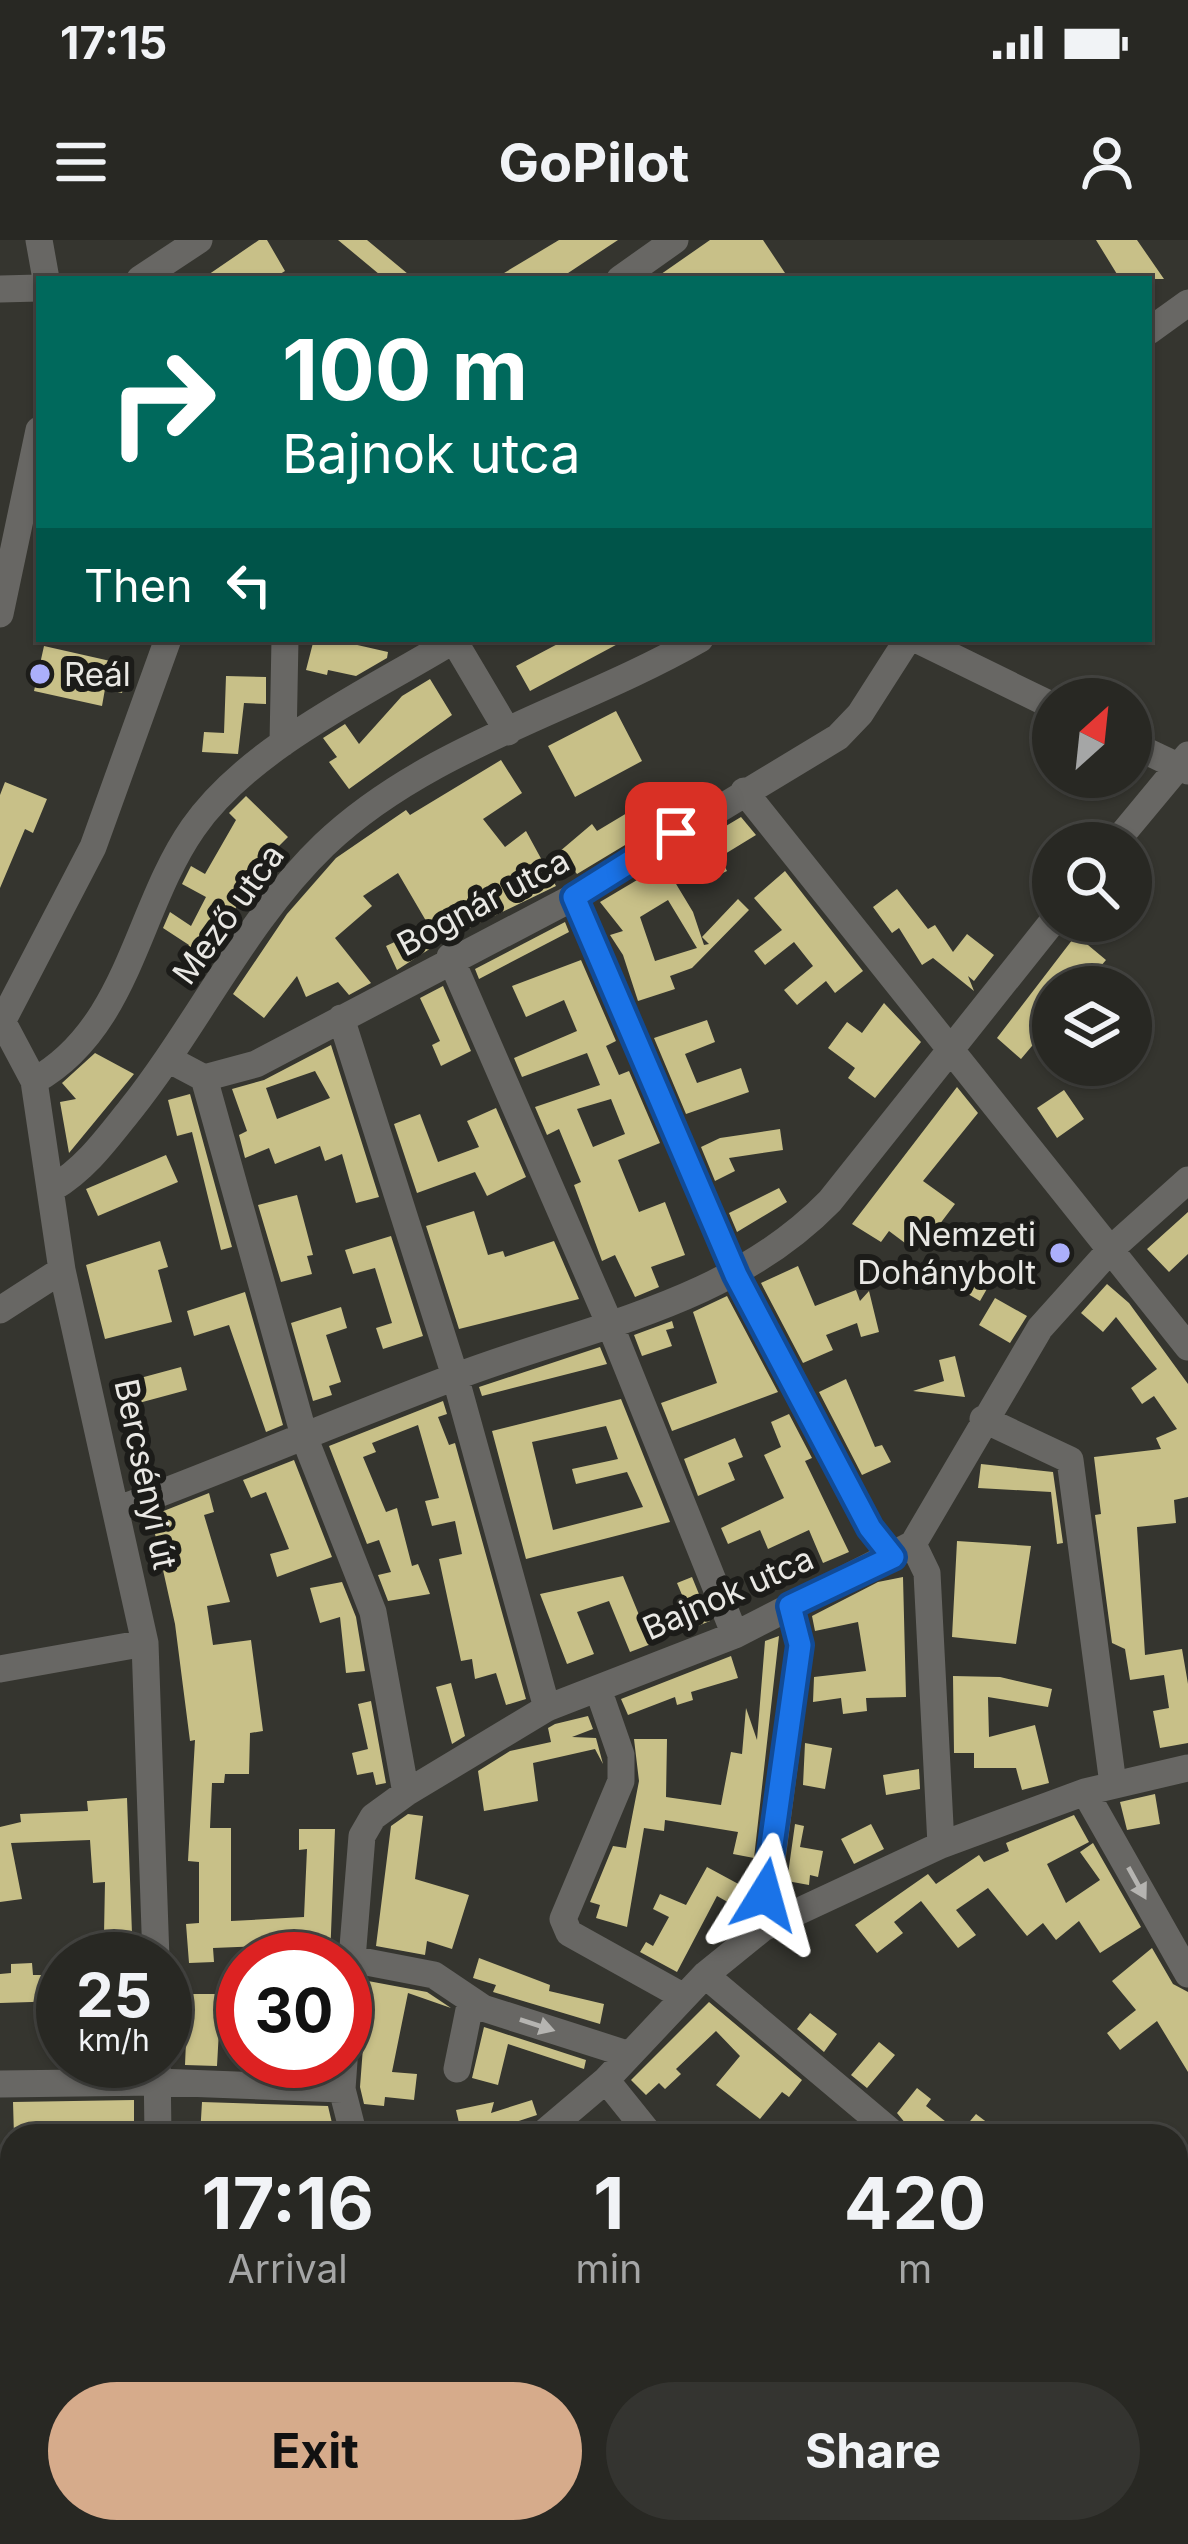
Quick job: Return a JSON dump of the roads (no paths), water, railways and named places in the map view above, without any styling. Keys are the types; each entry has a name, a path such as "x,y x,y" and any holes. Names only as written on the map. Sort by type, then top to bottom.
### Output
{"street":[{"path":"38,240 45,276"},
{"path":"145,276 199,240"},
{"path":"624,276 675,240"},
{"path":"0,289 36,288"},
{"path":"1152,329 1188,303"},
{"path":"0,614 35,483"},
{"path":"1,1018 93,847 167,642"},
{"path":"283,743 285,642"},
{"path":"34,1081 76,1048 107,1007 194,826 283,743 451,642"},
{"path":"455,642 508,732"},
{"name":"Mező utca","path":"53,1188 80,1171 170,1060 276,901 325,844 399,788 508,732 640,674 695,642"},
{"name":"Bognár utca","path":"204,1078 256,1064 450,957 574,897 838,736 860,714 910,642"},
{"path":"918,642 1032,696"},
{"path":"1133,822 1184,764 1152,752"},
{"path":"744,790 1188,1347"},
{"path":"574,897 736,1275 870,1528 927,1573 941,1845"},
{"path":"119,1509 455,1376 611,1328 736,1275 797,1236 819,1213 1036,942"},
{"path":"450,957 611,1328 735,1635"},
{"name":"Bercsényi út","path":"1,1018 34,1081 62,1270 119,1509 145,1643 155,1932"},
{"path":"341,1018 455,1376 547,1708"},
{"path":"170,1060 204,1078 305,1439 373,1612 406,1793"},
{"path":"903,1550 1040,1328 1111,1249 1188,1180"},
{"path":"0,1310 62,1270"},
{"path":"982,1419 1070,1460 1099,1788 1188,1974"},
{"name":"Bajnok utca","path":"353,1932 362,1836 373,1817 406,1793 547,1708 735,1635 903,1550"},
{"path":"763,1928 800,1645 790,1606"},
{"path":"0,1670 145,1643"},
{"path":"598,1689 621,1755 621,1781 563,1918 569,1933 684,1996"},
{"path":"553,2124 606,2080 705,1975 763,1928 941,1845 1099,1788 1188,1768"},
{"path":"372,1963 434,1976 457,1985 471,2000 627,2054"},
{"path":"705,1975 882,2124"},
{"path":"457,2069 471,2000"},
{"path":"606,2080 641,2124"},
{"path":"0,2084 36,2081"},
{"path":"158,2088 158,2124"},
{"path":"345,2088 352,2124"}],"place":[{"name":"Reál","path":"40,674"},
{"name":"Nemzeti Dohánybolt","path":"1060,1253"}]}
